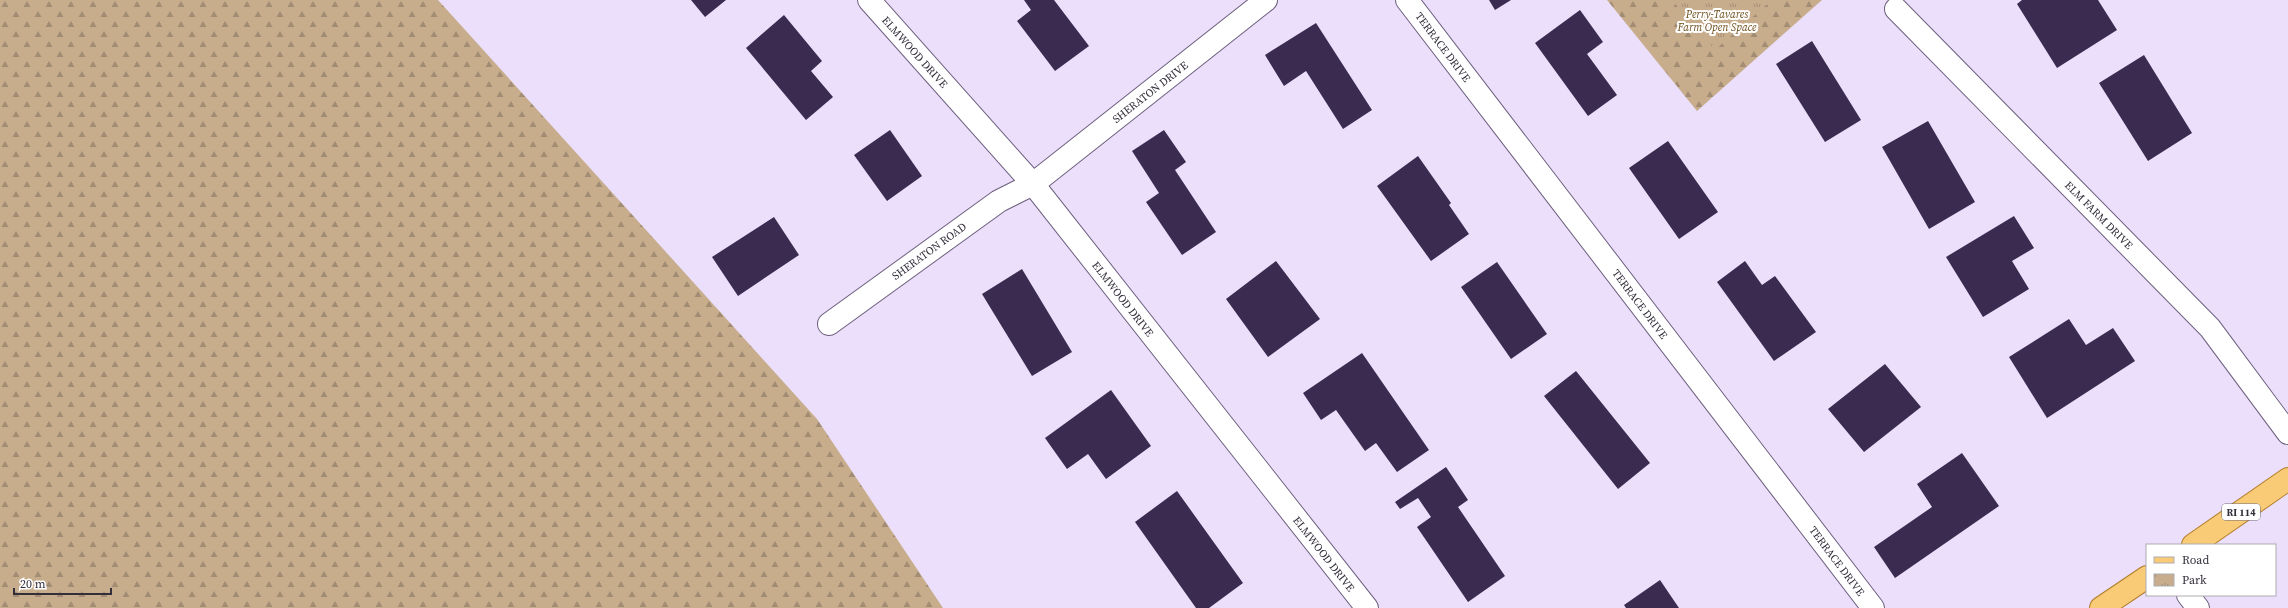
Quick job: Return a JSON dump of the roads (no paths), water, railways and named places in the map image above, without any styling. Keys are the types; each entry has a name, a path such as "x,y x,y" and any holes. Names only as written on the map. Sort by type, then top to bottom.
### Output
{"main road":[{"name":"RI 114","path":"2194,544 2288,479"},
{"path":"2102,608 2146,578"}],"street":[{"name":"ELMWOOD DRIVE","path":"869,0 1033,184 1367,608"},
{"name":"SHERATON DRIVE","path":"1033,184 1266,0"},
{"name":"TERRACE DRIVE","path":"1407,0 1873,608"},
{"name":"ELM FARM DRIVE","path":"1896,8 2210,328 2288,433"},
{"name":"SHERATON ROAD","path":"829,324 999,201 1033,184"},
{"path":"2189,596 2198,608"}],"park label":[{"name":"Perry-Tavares Farm Open Space","path":"1717,20"}]}
